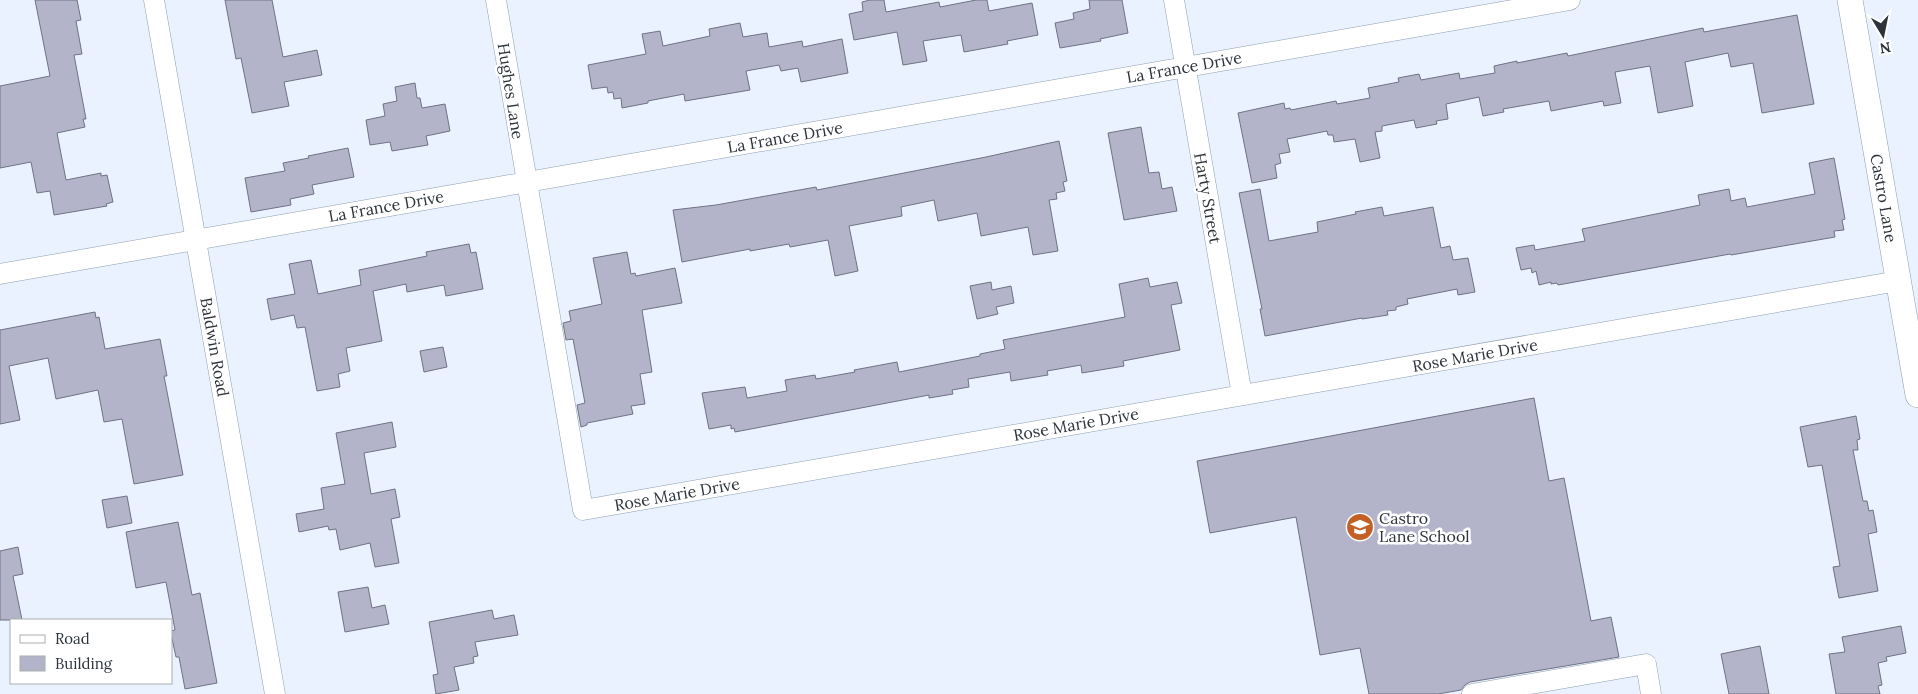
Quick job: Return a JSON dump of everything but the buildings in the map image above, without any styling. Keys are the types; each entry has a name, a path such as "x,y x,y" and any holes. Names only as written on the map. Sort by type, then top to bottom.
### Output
{"street":[{"name":"Baldwin Road","path":"154,0 275,694"},
{"name":"Hughes Lane","path":"496,0 526,182"},
{"name":"Harty Street","path":"1174,0 1242,395"},
{"name":"La France Drive","path":"0,274 1570,0"},
{"name":"Castro Lane","path":"1850,0 1918,395"},
{"name":"Rose Marie Drive","path":"526,182 583,510 1898,281"},
{"path":"1472,694 1646,664 1651,694"}],"place":[{"name":"Castro Lane School","path":"1360,527"}]}
